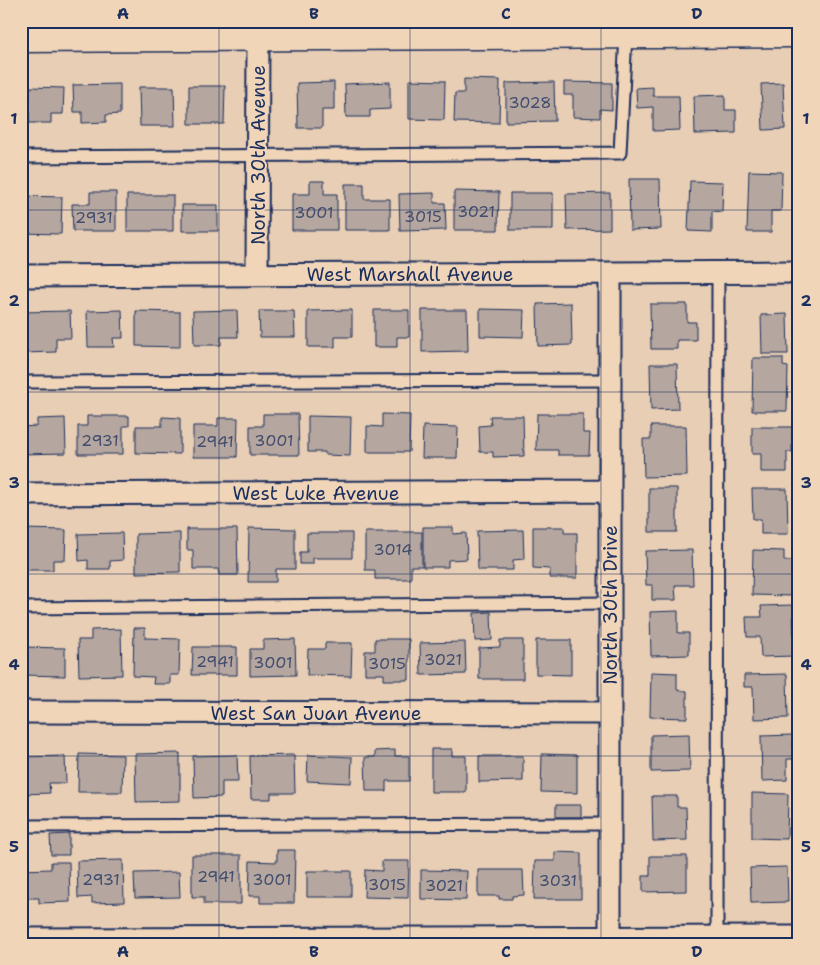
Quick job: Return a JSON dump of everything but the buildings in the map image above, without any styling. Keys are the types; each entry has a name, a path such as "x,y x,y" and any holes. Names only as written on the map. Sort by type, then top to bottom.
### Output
{"street":[{"path":"34,34 258,36 555,28 626,34 799,33"},
{"name":"North 30th Avenue","path":"257,274 258,36"},
{"name":"West Marshall Avenue","path":"21,276 799,272"},
{"name":"North 30th Drive","path":"610,273 610,937"},
{"name":"West Luke Avenue","path":"21,494 610,491"},
{"name":"West San Juan Avenue","path":"21,712 610,713"},
{"path":"21,939 799,937"}],"lane":[{"path":"21,157 620,153 626,34"},
{"path":"717,937 718,272"},
{"path":"21,382 611,380"},
{"path":"21,608 610,603"},
{"path":"21,826 610,824"}]}
